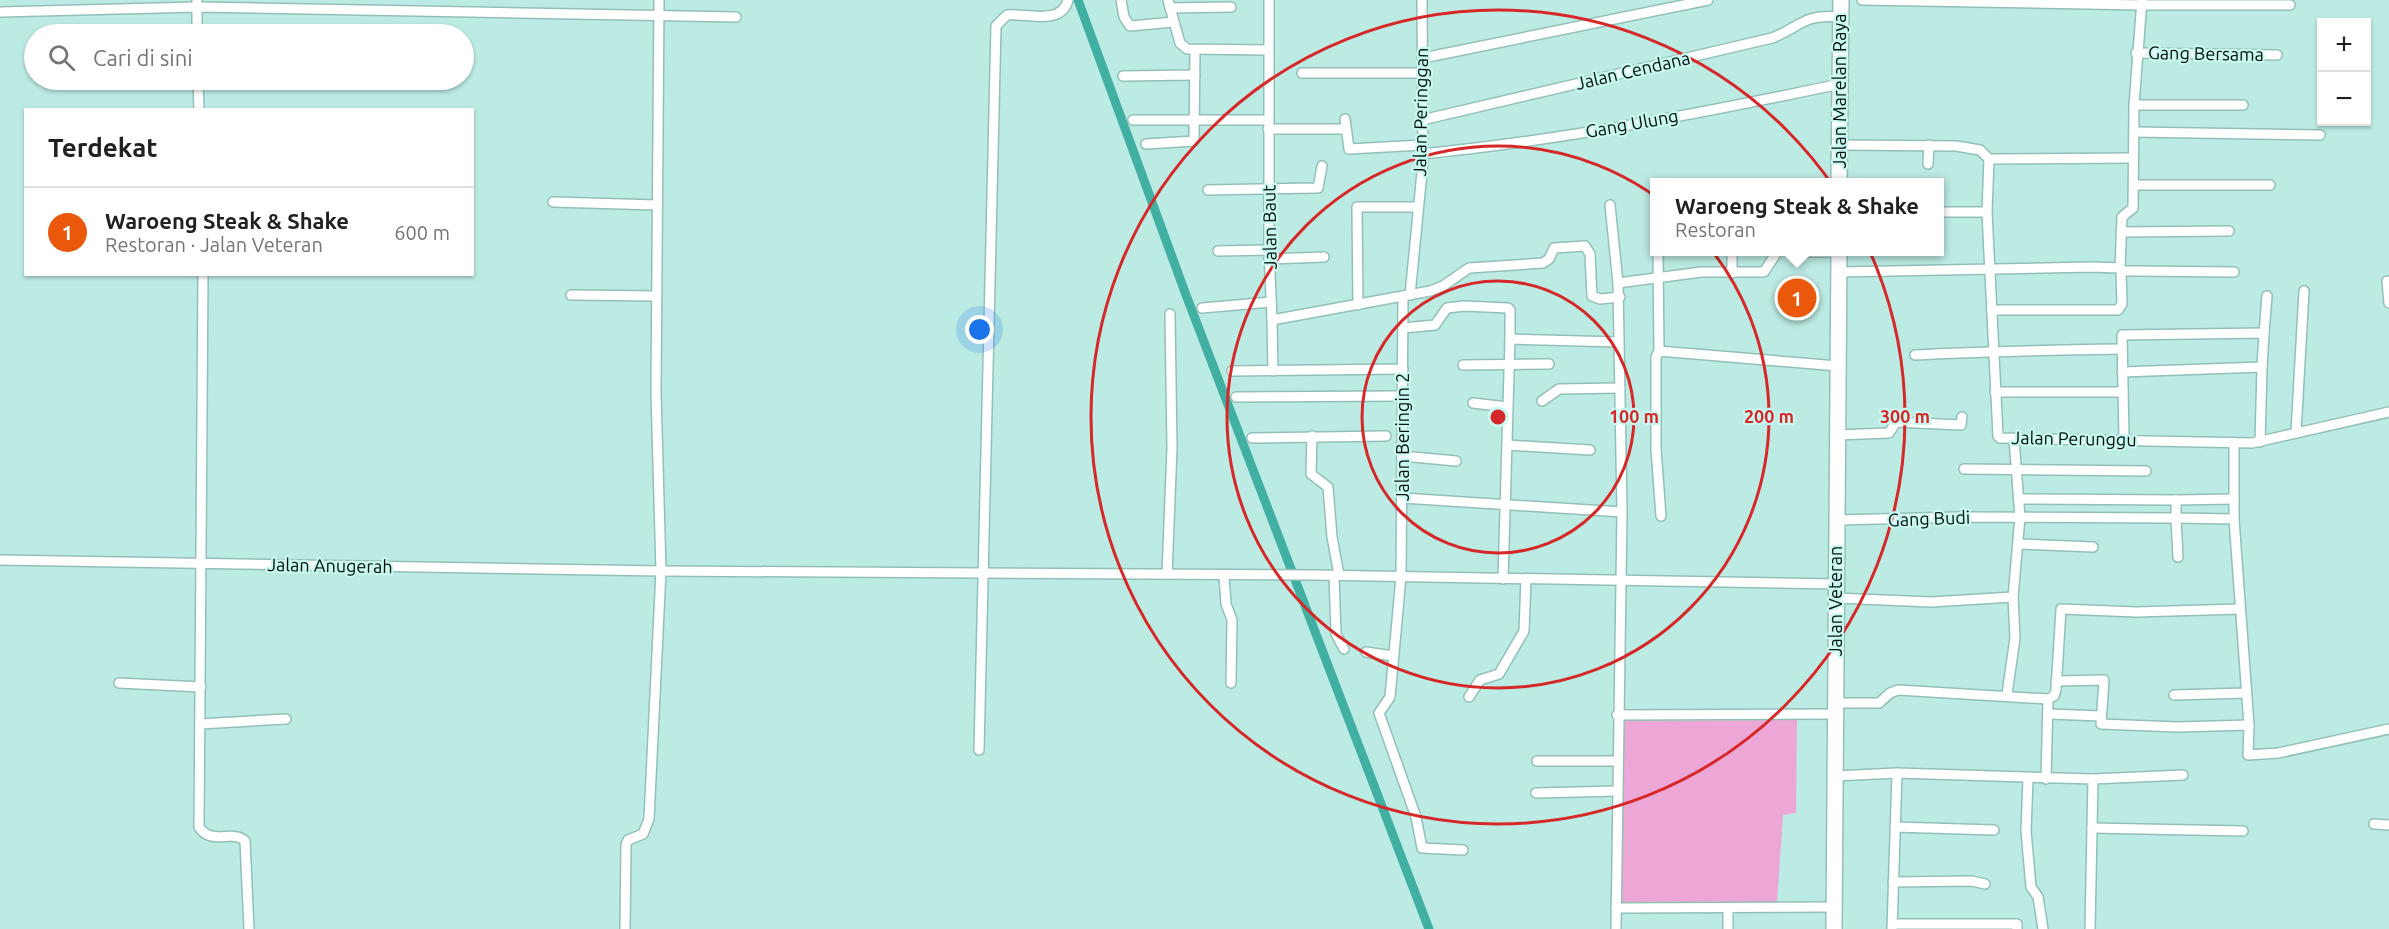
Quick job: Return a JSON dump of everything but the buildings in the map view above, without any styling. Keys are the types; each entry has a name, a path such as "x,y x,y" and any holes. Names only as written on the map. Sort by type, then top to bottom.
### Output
{"main road":[{"name":"Jalan Marelan Raya","path":"1839,178 1841,0"},
{"path":"1839,256 1839,272"},
{"name":"Jalan Veteran","path":"1834,929 1839,272"}],"street":[{"path":"625,929 626,845 628,840 643,834 649,819 661,571 657,296 659,0"},
{"path":"979,750 981,572 996,26 1006,15 1053,15 1063,11 1068,0"},
{"path":"1121,0 1124,17 1130,26 1174,22"},
{"name":"Jalan Baut","path":"1269,0 1269,255 1273,371"},
{"name":"Jalan Peringgan","path":"1407,296 1422,150 1422,0"},
{"path":"1423,58 1708,0"},
{"path":"1862,0 2290,5"},
{"path":"1992,310 2118,310 2122,304 2121,232 2123,214 2133,208 2136,53 2142,3"},
{"path":"197,4 197,24"},
{"path":"0,12 197,4 736,17"},
{"path":"1231,7 1169,4 1180,43 1187,49 1195,50 1268,50"},
{"name":"Jalan Cendana","path":"1422,120 1744,45 1777,36 1799,22 1817,16 1841,17"},
{"path":"1146,144 1194,141 1195,50"},
{"name":"Gang Bersama","path":"2136,53 2277,55"},
{"path":"1302,73 1422,73"},
{"path":"1123,76 1195,75"},
{"name":"Gang Ulung","path":"1268,124 1346,124 1348,149 1422,150 1519,144 1690,114 1840,84"},
{"path":"198,90 199,108"},
{"path":"2134,105 2243,105"},
{"path":"1133,120 1195,120 1268,124"},
{"path":"2134,132 2320,135"},
{"path":"1840,145 1929,145 1978,149 1989,159 2133,158"},
{"path":"1928,164 1929,145"},
{"name":"Jalan Perunggu","path":"1989,159 1987,212 1995,392 2000,438 2260,442 2389,412"},
{"path":"1208,190 1318,188 1322,166"},
{"path":"2135,185 2270,185"},
{"path":"553,202 657,205"},
{"path":"1610,205 1620,297 1618,342 1622,512 1617,715 1616,929"},
{"path":"1358,305 1357,207 1416,207"},
{"path":"1944,212 1987,212"},
{"path":"2121,232 2229,231"},
{"path":"1272,320 1407,296 1443,286 1468,268 1543,263 1549,259 1554,248 1585,246 1590,254 1592,296 1600,299 1620,297"},
{"path":"1218,252 1324,257"},
{"path":"1658,256 1659,351 1656,357 1656,449 1661,516"},
{"path":"1732,256 1732,273"},
{"path":"1618,283 1657,278 1764,272 1774,256"},
{"path":"1839,272 1990,269 2234,272"},
{"path":"203,276 199,827 203,833 214,838 240,837 246,841 249,929"},
{"path":"2387,281 2389,303"},
{"path":"2296,432 2304,291"},
{"path":"571,295 657,296"},
{"name":"Jalan Beringin 2","path":"1407,296 1403,328 1401,577 1390,697 1379,713 1416,817 1422,848 1463,850"},
{"path":"2260,442 2267,296"},
{"path":"1202,308 1271,302"},
{"path":"1403,328 1435,325 1447,308 1464,306 1508,308 1510,310 1503,579"},
{"path":"1167,574 1172,448 1170,314"},
{"path":"2122,324 2124,439"},
{"path":"2122,335 2264,333"},
{"path":"1510,339 1618,342"},
{"path":"1915,355 1965,355 1994,350 2122,349"},
{"path":"1659,351 1838,366"},
{"path":"1463,365 1549,364"},
{"path":"2122,372 2262,367"},
{"path":"1232,371 1403,369"},
{"path":"1542,401 1559,389 1620,388"},
{"path":"1995,392 2123,392"},
{"path":"1236,397 1403,396"},
{"path":"1473,403 1508,407"},
{"path":"1837,435 1889,433 1896,423 1961,425 1962,417"},
{"path":"1312,436 1311,474 1328,487 1337,575 1336,629 1344,650"},
{"path":"1252,438 1386,436"},
{"path":"2007,694 2015,638 2013,597 2020,517 2018,470 2013,456 2014,439"},
{"path":"2234,443 2234,519 2248,724 2247,751 2252,756 2389,729"},
{"path":"1507,445 1590,450"},
{"path":"1402,456 1456,461"},
{"path":"1964,469 2146,471"},
{"path":"1402,498 1622,512"},
{"path":"2020,500 2234,499"},
{"path":"2176,501 2178,557"},
{"name":"Gang Budi","path":"1837,520 2020,517 2234,519"},
{"path":"2019,544 2093,547"},
{"name":"Jalan Anugerah","path":"0,560 661,571 1620,579 1836,591 1931,602 2013,597"},
{"path":"1224,576 1226,604 1232,620 1231,683"},
{"path":"1469,697 1480,680 1499,674 1524,631 1526,579"},
{"path":"1617,715 1835,708 1879,703 1890,693 1898,690 2007,694 2048,699 2055,694 2061,609 2136,612 2240,609"},
{"path":"1366,652 1393,656"},
{"path":"2056,681 2104,680 2101,724 2178,727 2248,724"},
{"path":"119,683 201,687"},
{"path":"2174,695 2246,693"},
{"path":"2046,779 2048,699"},
{"path":"2049,714 2101,716"},
{"path":"200,724 286,719"},
{"path":"1537,761 1617,761"},
{"path":"1897,773 1893,927 2017,924 2017,929"},
{"path":"1835,776 1897,773 2028,779 2092,779 2183,775"},
{"path":"2028,779 2026,831 2031,887 2038,897 2043,929"},
{"path":"2090,929 2092,779"},
{"path":"1536,793 1617,791"},
{"path":"2374,824 2389,825"},
{"path":"1894,827 1994,830"},
{"path":"2092,828 2243,831"},
{"path":"1893,882 1972,881 1985,884"},
{"path":"1616,908 1834,907"},
{"path":"1728,909 1728,929"}],"shaded area":[{"path":"1797,720 1796,813 1783,815 1777,903 1619,904 1622,721"}],"waterway":[{"path":"1078,0 1186,295 1429,929"}],"place":[{"name":"Waroeng Steak & Shake","path":"1797,298"}]}
